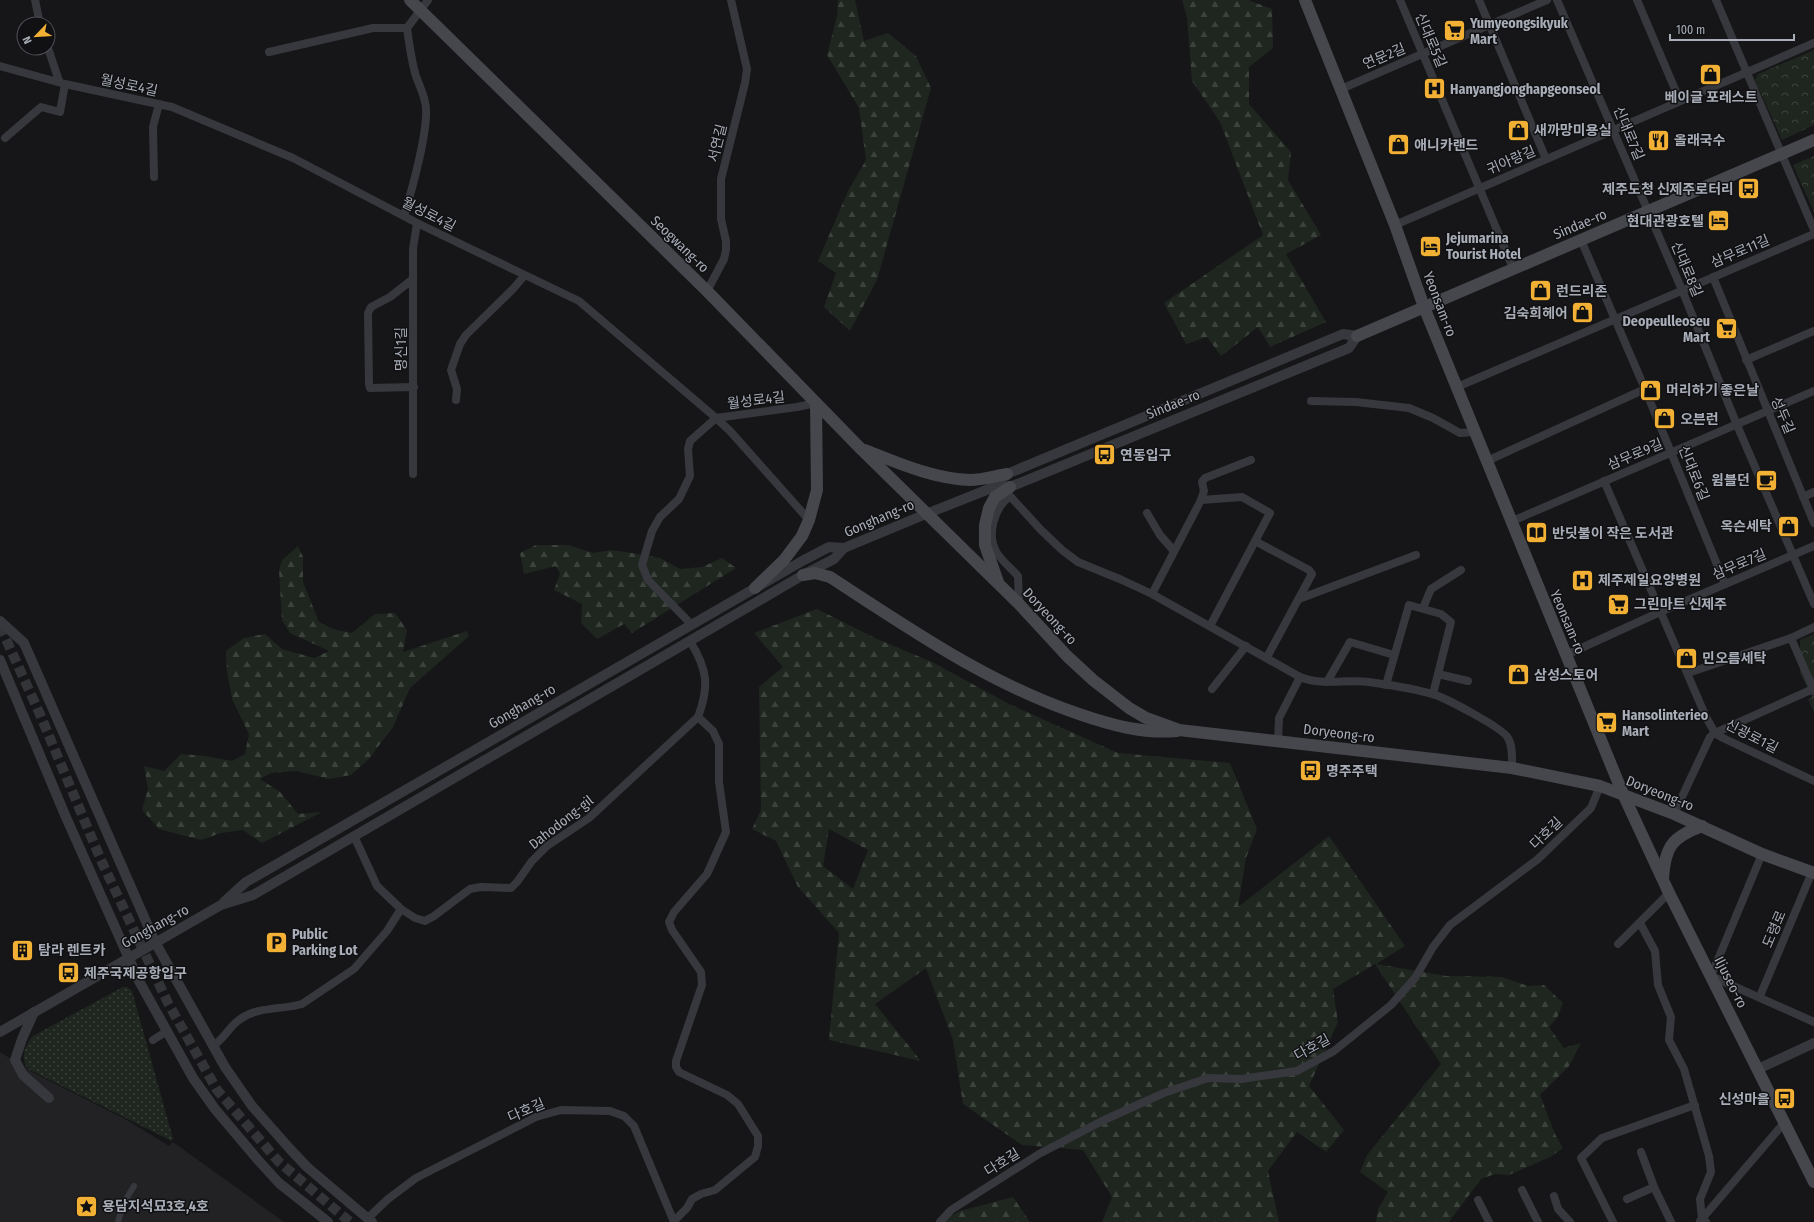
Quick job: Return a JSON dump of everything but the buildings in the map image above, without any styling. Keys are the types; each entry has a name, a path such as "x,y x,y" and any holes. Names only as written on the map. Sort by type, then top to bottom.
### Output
{"main road":[{"name":"Seogwang-ro","path":"410,0 707,291 926,514"},
{"name":"Yeonsam-ro","path":"1305,0 1342,89 1395,225 1424,307 1487,461 1510,522 1623,794"},
{"name":"Sindae-ro","path":"1357,336 1814,140"},
{"path":"755,588 784,560 802,536 809,520 817,490 816,403"},
{"path":"861,449 907,466 939,475 970,480 1007,474"},
{"path":"999,585 985,545 985,525 989,508 995,496 1010,487"},
{"name":"Doryeong-ro","path":"926,514 1019,604 1067,656 1111,695 1146,718 1179,730 1512,768 1600,786 1674,814 1762,854 1813,873"},
{"path":"803,575 815,574 830,578 931,642 1017,691 1102,722 1141,731 1161,732 1179,730"},
{"name":"Iljuseo-ro","path":"1623,794 1669,893 1814,1182"},
{"path":"1663,880 1664,863 1670,846 1680,836 1702,826"}],"street":[{"path":"35,0 38,16"},
{"path":"404,216 424,133 426,113 426,103 415,74 409,48 407,28 428,0"},
{"name":"서연길","path":"707,291 724,259 726,250 726,241 721,219 721,179 745,83 747,69 732,0"},
{"name":"신대로5길","path":"1400,0 1513,268"},
{"path":"1479,0 1546,159"},
{"name":"연문2길","path":"1342,89 1547,0"},
{"name":"신대로7길","path":"1557,0 1648,211"},
{"path":"1637,0 1680,101"},
{"path":"1716,0 1814,230"},
{"path":"269,52 373,28 407,28"},
{"name":"귀아랑길","path":"1395,225 1814,43"},
{"path":"5,138 41,108 60,112 62,83 51,56"},
{"name":"월성로4길","path":"0,66 62,83 159,104 195,116 293,158 417,223 524,276 579,300 716,418 816,403"},
{"path":"154,176 153,127 159,104"},
{"name":"신대로8길","path":"1648,211 1792,555 1814,604"},
{"name":"명신1길","path":"413,474 413,249 417,223"},
{"name":"삼무로11길","path":"1456,387 1814,234"},
{"name":"신대로6길","path":"1581,240 1672,452 1725,584"},
{"path":"456,400 456,389 451,370 460,344 466,334 513,289 524,276"},
{"name":"성두길","path":"1713,276 1746,360 1814,523"},
{"path":"413,279 390,297 371,308 368,313 368,384 370,388 414,387"},
{"path":"1746,360 1814,331"},
{"name":"Sindae-ro","path":"926,514 994,487 1010,487 1349,348 1357,336 1344,334 1007,474 994,487"},
{"path":"1487,461 1645,389"},
{"name":"삼무로9길","path":"1510,522 1814,391"},
{"path":"1311,401 1356,402 1409,408 1433,418 1460,433 1475,432"},
{"path":"692,625 648,580 642,565 655,526 660,517 680,498 690,476 688,449 690,441 716,418 730,431 809,520"},
{"path":"1152,594 1201,500 1204,491 1202,482 1205,478 1251,460"},
{"name":"신광로1길","path":"1604,481 1706,717 1715,733 1814,781"},
{"path":"1803,497 1814,492"},
{"path":"1019,604 1018,576 997,552 992,538 993,523 997,510 1003,501 1010,496 1041,530 1062,550 1078,562 1152,594 1267,657 1300,677 1311,681 1355,681 1433,694 1480,718 1496,727 1508,737 1511,748 1512,768"},
{"path":"1201,500 1242,497 1270,513 1210,626"},
{"path":"1147,513 1160,535 1174,551"},
{"name":"Gonghang-ro","path":"0,1032 128,957 221,905 253,895 803,575 834,559 844,548 926,514"},
{"path":"1255,541 1309,570 1312,574 1267,657"},
{"name":"삼무로7길","path":"1566,655 1660,612 1814,546"},
{"name":"Gonghang-ro","path":"221,905 246,882 755,588 829,547 844,548"},
{"path":"1299,598 1416,555"},
{"path":"1423,608 1431,589 1461,570"},
{"path":"1386,685 1409,605 1441,614 1451,622 1433,694"},
{"path":"0,621 24,643 155,942 232,1078 252,1106 307,1167 370,1220"},
{"path":"1688,673 1791,638 1814,627"},
{"path":"1674,814 1710,737 1715,733 1814,690 1791,638"},
{"path":"674,1221 692,1199 701,1194 715,1190 755,1157 758,1146 758,1136 738,1104 727,1095 679,1072 676,1067 676,1061 702,985 701,972 668,922 674,912 706,874 726,832 719,782 719,744 713,731 698,717 703,704 706,682 701,660 690,641"},
{"path":"1327,682 1350,642 1394,655"},
{"path":"1212,689 1246,646"},
{"path":"0,660 65,815 139,981 193,1078 238,1138 279,1183 328,1222"},
{"path":"1438,674 1468,681"},
{"path":"1278,742 1279,718 1300,677"},
{"name":"Dahodong-gil","path":"402,909 415,918 424,921 434,916 470,889 481,887 511,888 532,861 547,846 589,818 698,717"},
{"name":"다호길","path":"940,1222 951,1210 1039,1154 1104,1120 1158,1096 1208,1078 1241,1079 1298,1071 1334,1051 1391,1005 1416,978 1433,947 1450,925 1538,859 1591,808 1600,786"},
{"path":"213,1046 222,1040 240,1018 267,1008 302,1004 354,969 370,951 402,909 377,886 354,836"},
{"path":"1762,854 1711,976 1760,996 1814,1022"},
{"name":"도령로","path":"1760,996 1813,873"},
{"path":"1618,944 1669,893"},
{"path":"1640,923 1655,951 1658,985 1671,1017 1669,1040 1684,1069 1709,1156 1711,1172 1700,1199 1702,1221"},
{"path":"34,1012 22,1039 15,1060 23,1075 49,1098"},
{"path":"153,1040 167,1031"},
{"path":"1758,1069 1814,1043"},
{"path":"1613,1222 1581,1158 1602,1138 1694,1105"},
{"name":"다호길","path":"370,1220 388,1199 416,1178 536,1117 561,1110 610,1111 624,1116 634,1126 674,1221"},
{"path":"1702,1221 1784,1123"},
{"path":"1641,1152 1654,1187 1671,1222"},
{"path":"118,1222 124,1204 134,1186"},
{"path":"1627,1200 1654,1187"},
{"path":"1522,1190 1538,1222"},
{"path":"1554,1196 1558,1209 1570,1222"},
{"path":"1478,1200 1489,1222"}],"shaded area":[{"path":"0,1052 32,1072 125,1119 169,1146 173,1142 284,1222 0,1222"}],"green space":[{"path":"838,0 855,0 864,41 888,33 916,56 931,88 877,280 850,331 824,307 836,273 818,261 848,191 866,160 859,108 827,55 837,16"},
{"path":"1182,0 1248,0 1272,9 1273,48 1249,67 1249,104 1291,152 1288,180 1321,235 1286,254 1326,322 1270,347 1258,327 1221,356 1207,337 1186,344 1164,303 1263,235 1220,122 1192,81 1187,18"},
{"path":"1814,50 1814,125 1782,140 1755,80 1758,74"},
{"path":"1814,156 1814,212 1793,165"},
{"path":"536,545 568,545 593,553 611,550 632,553 660,558 680,569 702,567 722,558 736,568 632,633 624,624 597,639 581,623 582,604 554,590 560,574 556,566 524,574 520,553"},
{"path":"298,546 303,557 303,582 319,622 333,629 352,633 375,614 395,613 407,630 403,652 467,631 469,636 410,688 393,727 368,760 351,775 329,779 297,771 271,773 260,779 280,792 298,814 322,812 262,843 243,830 221,833 201,840 159,829 142,810 148,789 144,766 164,771 181,754 206,756 232,761 245,754 249,734 232,699 227,671 226,651 244,638 265,634 282,649 314,658 329,651 290,633 282,620 279,570 282,560"},
{"path":"817,609 875,638 932,662 1009,704 1118,753 1230,763 1257,829 1246,858 1238,907 1329,836 1405,946 1376,964 1446,976 1502,977 1528,986 1544,985 1563,1003 1557,1018 1549,1027 1564,1048 1581,1043 1569,1066 1540,1095 1555,1134 1563,1148 1550,1157 1509,1175 1495,1174 1481,1179 1449,1222 1376,1222 1378,1209 1388,1192 1360,1172 1367,1155 1441,1064 1375,964 1333,989 1338,1022 1309,1086 1344,1130 1326,1152 1297,1132 1268,1171 1279,1222 1102,1222 1112,1197 1083,1150 1022,1145 963,1104 953,1040 926,968 875,1004 921,1061 829,1040 839,933 798,887 776,841 752,829 761,810 759,687 783,667 754,633","holes":["829,829 868,850 853,889 823,866"]},
{"path":"1814,634 1814,712 1808,699 1812,697 1800,673 1800,640"},
{"path":"123,987 127,987 132,991 173,1139 172,1141 28,1069 24,1061 24,1052 33,1036"},
{"path":"1013,1197 1030,1222 938,1222 960,1211"}],"tunnel":[{"path":"0,626 39,712 101,860 168,1003 217,1090 279,1162 350,1222"}],"place":[{"name":"Yumyeongsikyuk Mart","path":"1455,31"},
{"name":"베이글 포레스트","path":"1711,75"},
{"name":"Hanyangjonghapgeonseol","path":"1435,89"},
{"name":"새까망미용실","path":"1519,130"},
{"name":"올래국수","path":"1659,140"},
{"name":"애니카랜드","path":"1398,145"},
{"name":"제주도청 신제주로터리","path":"1749,189"},
{"name":"현대관광호텔","path":"1719,221"},
{"name":"Jejumarina Tourist Hotel","path":"1430,246"},
{"name":"런드리존","path":"1540,291"},
{"name":"김숙희헤어","path":"1583,313"},
{"name":"Deopeulleoseu Mart","path":"1726,329"},
{"name":"머리하기 좋은날","path":"1650,390"},
{"name":"오븐런","path":"1664,419"},
{"name":"연동입구","path":"1104,455"},
{"name":"윔블던","path":"1766,480"},
{"name":"옥슨세탁","path":"1788,526"},
{"name":"반딧불이 작은 도서관","path":"1537,533"},
{"name":"제주제일요양병원","path":"1583,580"},
{"name":"그린마트 신제주","path":"1618,604"},
{"name":"민오름세탁","path":"1686,658"},
{"name":"삼성스토어","path":"1518,675"},
{"name":"Hansolinterieo Mart","path":"1607,723"},
{"name":"명주주택","path":"1310,771"},
{"name":"Public Parking Lot","path":"276,942"},
{"name":"탐라 렌트카","path":"22,950"},
{"name":"제주국제공항입구","path":"68,973"},
{"name":"신성마을","path":"1785,1099"},
{"name":"용담지석묘3호,4호","path":"87,1206"}]}
